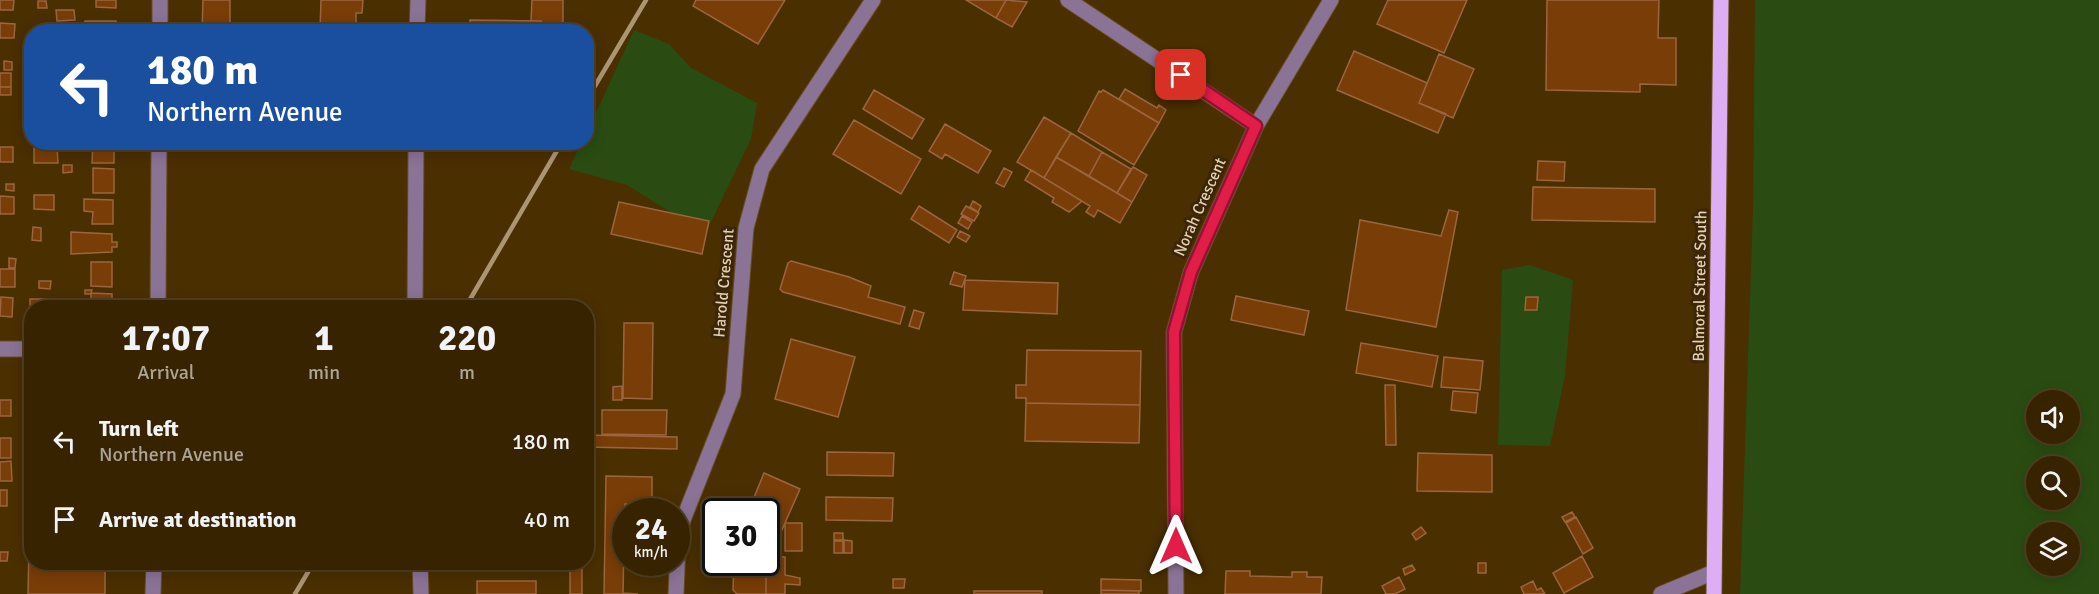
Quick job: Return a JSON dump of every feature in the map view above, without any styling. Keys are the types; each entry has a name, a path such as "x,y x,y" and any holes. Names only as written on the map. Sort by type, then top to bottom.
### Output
{"main road":[{"name":"Balmoral Street South","path":"1714,594 1721,0"}],"street":[{"path":"160,0 160,24"},
{"path":"417,24 418,0"},
{"name":"Harold Crescent","path":"676,594 678,545 683,520 733,394 746,228 762,169 873,0"},
{"path":"1068,0 1256,126"},
{"name":"Norah Crescent","path":"1176,594 1174,332 1191,272 1256,126 1331,0"},
{"path":"158,300 159,150"},
{"path":"415,300 416,150"},
{"path":"0,349 24,349"},
{"path":"153,594 154,570"},
{"path":"420,570 422,594"},
{"path":"1661,594 1714,572"}],"green space":[{"path":"1755,0 2099,0 2099,594 1740,594 1753,209"},
{"path":"634,30 669,44 691,68 757,103 751,139 709,226 694,227 627,185 569,169 578,150 594,150 594,117"},
{"path":"1530,265 1573,280 1565,376 1550,446 1498,445 1502,270"}],"building":[{"path":"0,0 14,0 13,10 0,10"},
{"path":"96,0 116,0 116,8 96,7"},
{"path":"203,0 230,0 230,24 202,24"},
{"path":"321,0 363,0 362,13 356,13 356,24 320,24"},
{"path":"532,0 563,0 563,24 541,24 541,21 531,21"},
{"path":"696,0 785,0 758,44 693,6"},
{"path":"966,0 1006,0 996,18"},
{"path":"1006,0 1027,2 1012,27 996,18"},
{"path":"1388,0 1467,0 1444,53 1377,24"},
{"path":"1547,0 1659,0 1658,38 1676,38 1676,85 1640,84 1640,92 1546,90"},
{"path":"38,1 46,1 47,8 38,8"},
{"path":"56,10 74,10 75,20 57,21"},
{"path":"470,20 541,21 541,24 470,24"},
{"path":"85,21 116,21 116,24 84,24"},
{"path":"0,23 15,24 14,38 0,38"},
{"path":"1354,51 1427,83 1419,103 1446,114 1438,133 1337,90"},
{"path":"1439,54 1474,69 1453,118 1419,103"},
{"path":"4,61 12,62 12,70 4,70"},
{"path":"0,73 11,73 11,87 0,87"},
{"path":"0,87 11,87 11,95 0,95"},
{"path":"1125,89 1157,108 1159,105 1166,110 1159,123 1119,99"},
{"path":"874,90 924,119 912,139 863,109"},
{"path":"1103,90 1159,123 1134,165 1078,131 1099,91"},
{"path":"1044,117 1071,133 1044,178 1017,162"},
{"path":"854,120 921,159 901,194 833,154"},
{"path":"945,124 991,151 978,173 945,154 942,159 929,151"},
{"path":"1071,133 1102,152 1089,176 1056,157"},
{"path":"0,147 13,147 13,162 0,162"},
{"path":"34,150 57,150 58,163 34,163"},
{"path":"93,150 114,150 114,163 92,163"},
{"path":"1102,152 1131,169 1117,193 1089,176"},
{"path":"1056,157 1132,202 1120,223 1098,210 1094,217 1086,212 1090,206 1044,178"},
{"path":"1538,161 1565,162 1564,181 1537,180"},
{"path":"63,165 72,165 72,172 63,173"},
{"path":"1133,167 1147,175 1132,202 1117,193"},
{"path":"93,168 114,169 114,193 93,193"},
{"path":"1004,168 1012,172 1004,187 996,183"},
{"path":"1031,170 1082,201 1069,212 1052,202 1054,198 1025,180"},
{"path":"6,184 14,184 14,191 6,190"},
{"path":"1533,187 1655,189 1655,222 1532,220"},
{"path":"34,195 54,195 54,210 34,209"},
{"path":"0,196 14,197 14,214 0,214"},
{"path":"84,199 113,200 113,224 92,224 93,212 84,211"},
{"path":"973,201 981,206 978,212 970,207"},
{"path":"619,202 709,221 702,254 611,234"},
{"path":"919,206 957,230 949,243 911,219"},
{"path":"966,206 979,213 974,221 961,214"},
{"path":"1449,210 1458,212 1436,327 1346,310 1360,220 1441,236"},
{"path":"962,216 972,222 968,229 958,223"},
{"path":"33,227 41,228 41,241 32,240"},
{"path":"960,231 970,236 966,242 957,237"},
{"path":"71,232 112,234 112,242 117,242 117,247 112,247 112,252 71,254"},
{"path":"9,258 16,259 15,268 9,268"},
{"path":"791,261 849,277 871,286 868,297 905,307 900,324 783,292 780,289 788,263"},
{"path":"91,262 112,262 112,287 91,286"},
{"path":"0,269 15,269 15,287 0,287"},
{"path":"954,272 966,276 962,287 950,284"},
{"path":"965,280 1058,283 1057,314 963,310"},
{"path":"39,281 51,281 50,289 39,288"},
{"path":"85,290 92,290 91,293 112,294 112,300 91,300 91,294 85,294"},
{"path":"1236,296 1309,311 1304,335 1231,320"},
{"path":"1,297 13,298 12,317 0,316"},
{"path":"1526,297 1538,297 1537,310 1525,310"},
{"path":"914,310 924,313 919,329 909,326"},
{"path":"624,323 653,323 652,399 623,398"},
{"path":"791,339 855,357 838,417 775,399"},
{"path":"1361,343 1438,356 1432,387 1356,373"},
{"path":"1027,350 1141,351 1140,405 1026,403 1026,398 1016,398 1016,385 1026,385"},
{"path":"1444,357 1483,361 1480,390 1441,387"},
{"path":"1385,385 1395,385 1396,445 1386,445"},
{"path":"622,386 622,400 613,400 613,387"},
{"path":"1453,391 1478,393 1476,413 1451,410"},
{"path":"0,400 11,400 11,416 0,416"},
{"path":"1026,403 1140,405 1139,443 1025,441"},
{"path":"602,410 667,410 666,435 602,434"},
{"path":"594,435 677,437 677,449 594,447"},
{"path":"0,438 11,438 11,458 0,458"},
{"path":"827,452 894,453 893,476 827,475"},
{"path":"1418,453 1492,455 1492,492 1417,491"},
{"path":"11,461 12,481 0,481 0,462"},
{"path":"764,473 800,489 781,532 780,498 754,498"},
{"path":"606,476 652,477 652,498 612,498 612,576 623,576 623,593 638,594 604,594"},
{"path":"0,490 7,490 7,506 0,506"},
{"path":"826,497 893,498 892,521 826,520"},
{"path":"1572,512 1575,517 1565,522 1562,517"},
{"path":"1576,517 1593,548 1583,554 1566,523"},
{"path":"785,523 802,523 802,551 785,551"},
{"path":"1421,527 1426,533 1416,540 1412,534"},
{"path":"834,533 843,533 843,540 834,540"},
{"path":"844,540 852,541 852,553 844,553"},
{"path":"834,541 843,541 843,553 834,553"},
{"path":"0,552 8,552 7,561 0,561"},
{"path":"1582,556 1593,577 1564,593 1553,573"},
{"path":"780,557 785,557 785,575 800,578 800,585 785,584 785,594 766,594 766,576 780,576"},
{"path":"1478,563 1486,563 1486,573 1478,573"},
{"path":"1412,565 1415,570 1405,575 1403,569"},
{"path":"28,570 105,570 105,594 28,594"},
{"path":"570,570 582,570 582,594 570,594"},
{"path":"1226,571 1250,571 1250,576 1292,577 1292,572 1307,572 1307,577 1322,577 1321,594 1225,594"},
{"path":"734,576 766,576 766,594 737,594 733,590"},
{"path":"1399,577 1405,589 1395,594 1386,594 1382,586"},
{"path":"893,579 905,579 904,588 893,588"},
{"path":"1101,579 1141,580 1141,591 1101,590"},
{"path":"477,581 536,581 536,594 477,594"},
{"path":"1533,581 1537,590 1541,588 1545,594 1524,594 1521,587"},
{"path":"1101,590 1139,591 1139,594 1101,594"},
{"path":"974,591 1042,591 1042,594 974,594"}],"railway":[{"path":"594,88 646,0"},
{"path":"470,300 557,150"},
{"path":"295,594 309,570"}],"route":[{"path":"1176,546 1174,332 1191,272 1256,126 1181,75"}]}
